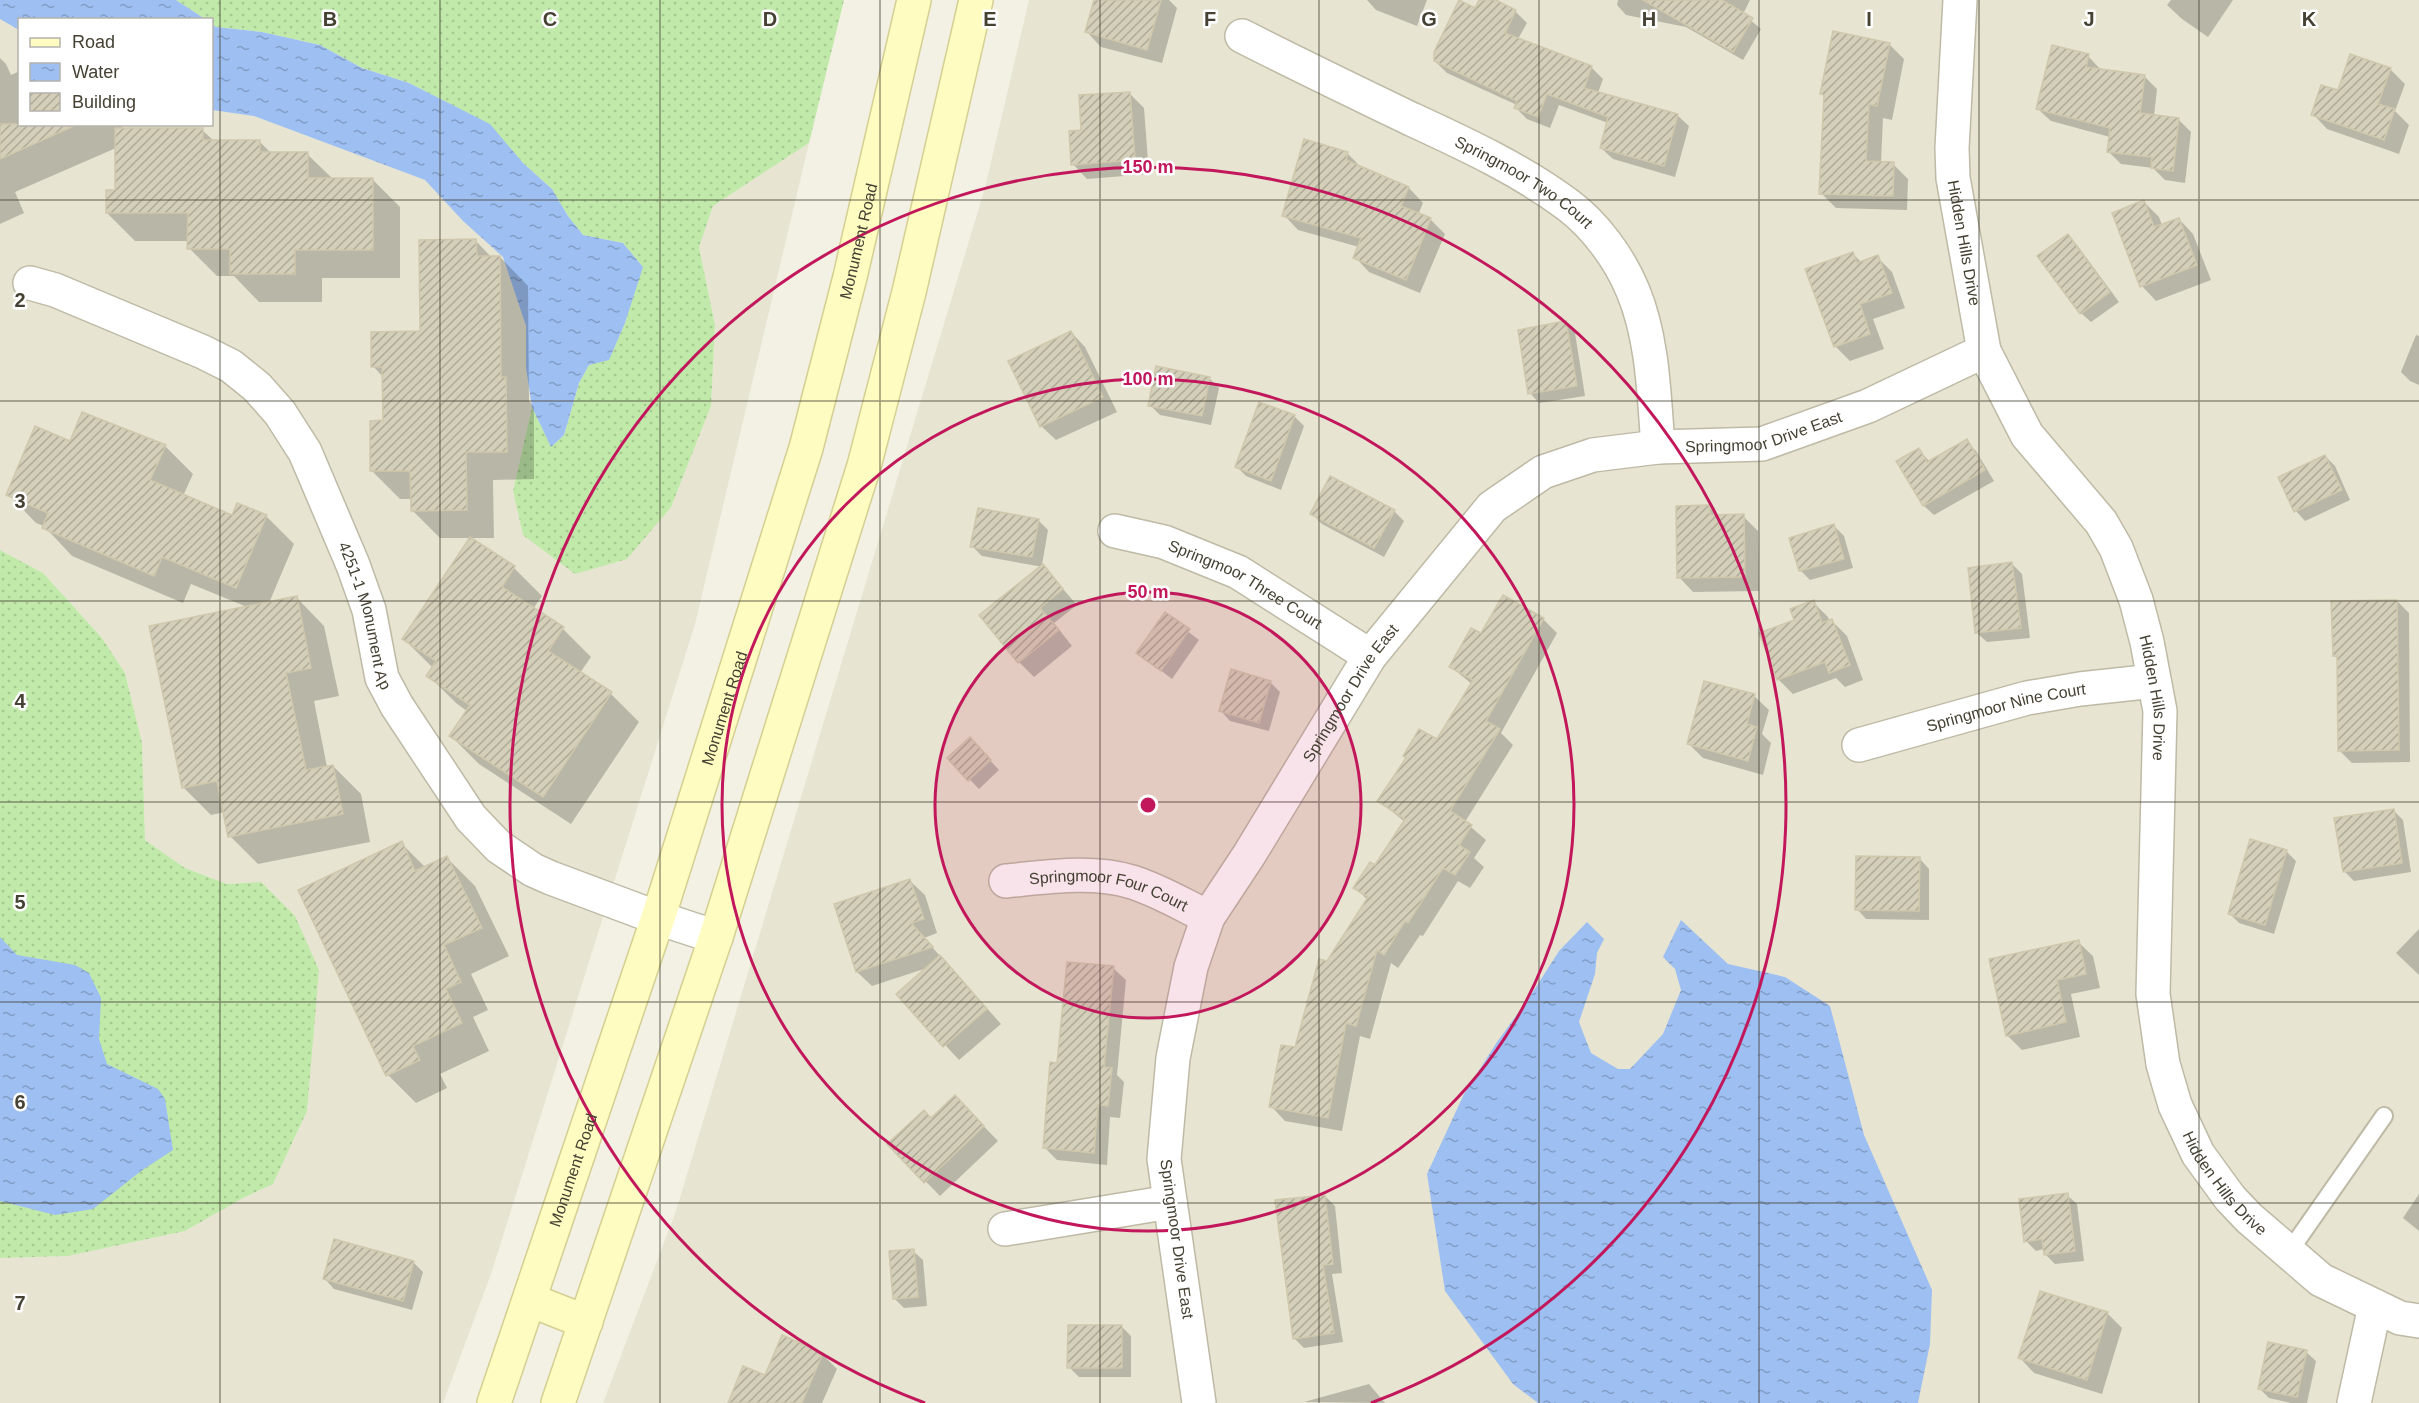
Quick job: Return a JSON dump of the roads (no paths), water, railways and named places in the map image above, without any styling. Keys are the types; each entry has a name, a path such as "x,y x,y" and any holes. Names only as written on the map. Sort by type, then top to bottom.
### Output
{"street":[{"name":"Monument Road","path":"494,1403 658,918 806,448 850,277 914,0"},
{"path":"558,1403 716,937 864,466 909,292 976,0"},
{"name":"Hidden Hills Drive","path":"1960,0 1952,148 1953,178 1984,351 2027,435 2101,522 2116,548 2136,600 2147,642 2160,711 2153,994 2163,1064 2175,1105 2198,1154 2230,1198 2249,1218 2321,1280 2400,1318 2419,1322"},
{"name":"Springmoor Two Court","path":"1242,36 1525,176 1569,206 1595,232 1619,263 1633,291 1651,364 1658,447"},
{"name":"4251-1 Monument Ap","path":"30,283 55,290 231,366 257,387 280,413 305,452 353,565 369,610 382,678 428,755 471,818 499,847 533,870 658,918 716,937"},
{"name":"Springmoor Drive East","path":"1199,1403 1164,1159 1173,1058 1191,967 1208,918 1370,656 1492,507 1543,472 1593,455 1658,447 1762,444 1868,406 1984,351"},
{"name":"Springmoor Three Court","path":"1115,531 1164,542 1238,572 1370,656"},
{"name":"Springmoor Nine Court","path":"1859,745 2027,698 2080,689 2154,681"},
{"name":"Springmoor Four Court","path":"1006,881 1067,875 1131,882 1159,893 1208,918"},
{"path":"1005,1229 1170,1202"},
{"path":"530,1300 586,1322"},
{"path":"2354,1403 2375,1306"}],"lane":[{"path":"2289,1252 2384,1116"}],"water":[{"path":"0,0 176,0 203,18 18,18 18,29 0,19"},
{"path":"213,25 262,32 320,45 362,68 409,83 490,124 523,163 552,189 568,216 583,235 623,243 643,267 625,323 609,360 589,365 579,383 564,435 551,447 532,407 526,368 526,326 503,257 463,221 425,180 254,116 213,110"},
{"path":"1681,920 1728,964 1785,977 1830,1006 1864,1135 1932,1290 1930,1344 1918,1403 1538,1403 1513,1384 1445,1291 1427,1174 1464,1094 1497,1042 1559,951 1587,922 1604,939 1597,953 1595,974 1579,1022 1591,1053 1618,1069 1630,1069 1663,1034 1681,990 1675,969 1663,957"},
{"path":"0,937 17,955 75,965 89,973 101,998 99,1039 107,1064 158,1089 165,1099 173,1150 141,1171 93,1209 55,1215 0,1201"}]}
